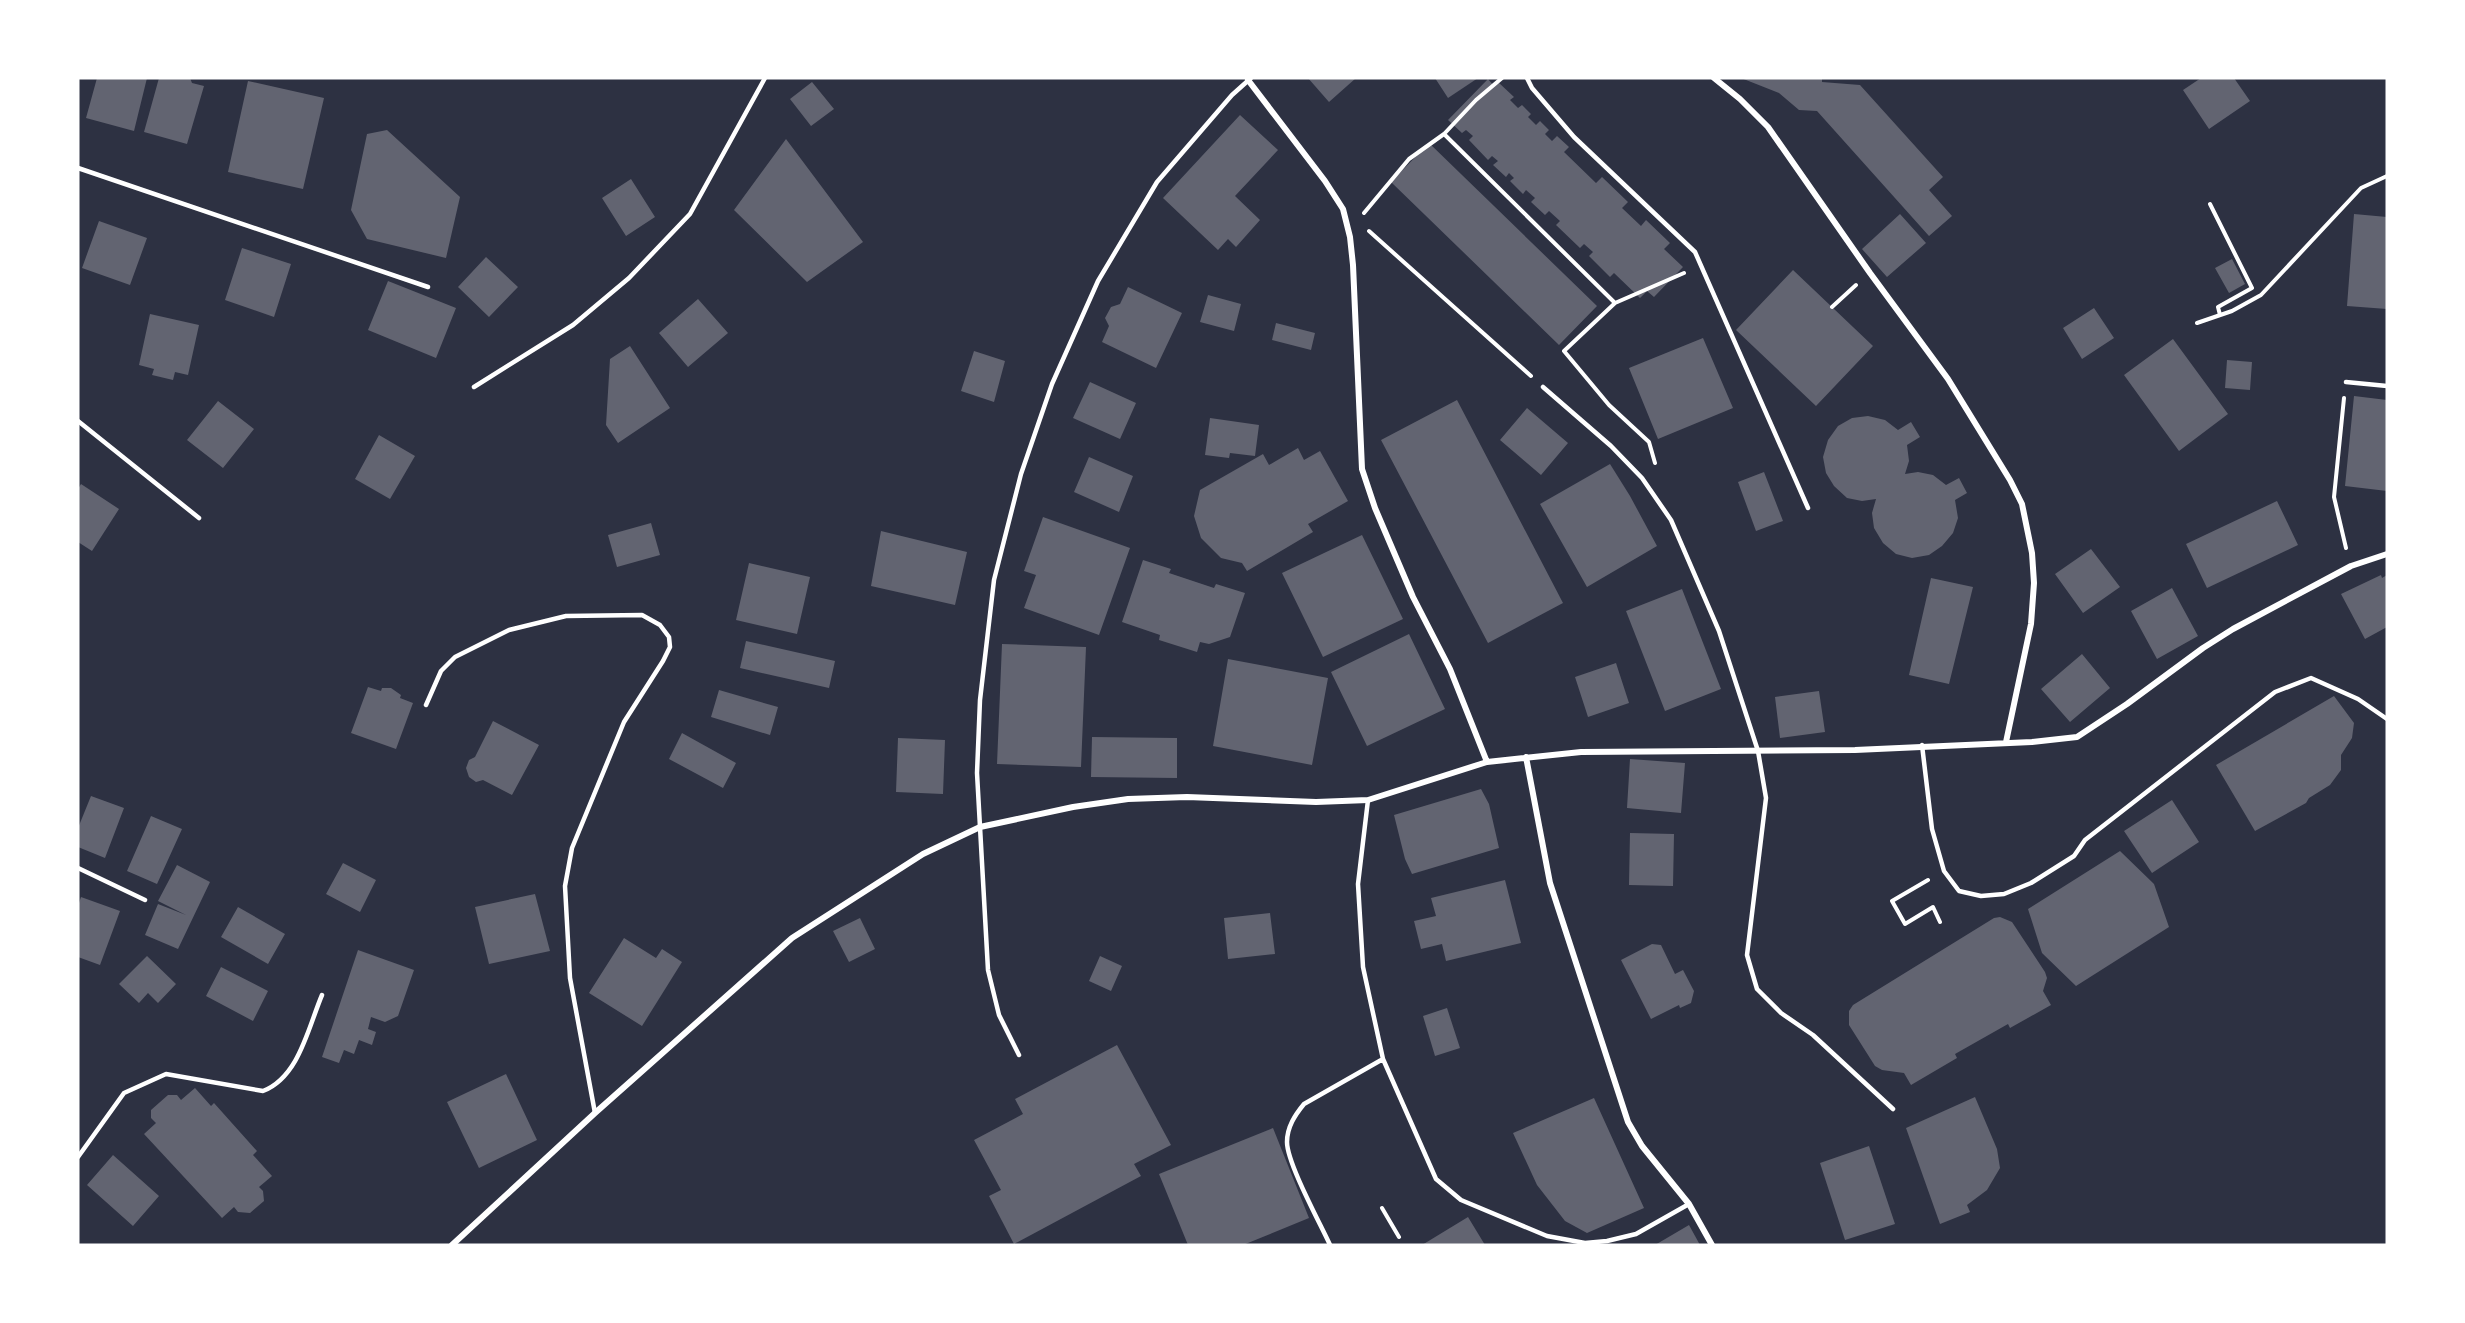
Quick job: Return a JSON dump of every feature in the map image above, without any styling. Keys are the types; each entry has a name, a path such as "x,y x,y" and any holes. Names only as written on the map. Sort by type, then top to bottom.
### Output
{"street":[{"path":"1714,78 1740,99 1768,127 1870,273 1948,379 2010,480 2022,504 2032,553 2034,583 2031,624 2006,742"},
{"path":"1250,79 1343,209 1350,237 1353,265 1362,470 1375,508 1413,597 1450,669 1487,762"},
{"path":"452,1245 595,1113 792,938 923,854 980,827 1073,807 1128,799 1187,797 1316,802 1368,800 1487,762 1581,752 1855,750 2077,737 2127,705 2203,648 2351,566 2387,554"},
{"path":"1526,757 1550,884 1628,1122 1642,1146 1689,1204 1713,1245"}],"lane":[{"path":"474,387 573,325 629,278 690,214 765,78"},
{"path":"1527,78 1532,88 1574,137 1695,252 1808,508"},
{"path":"1018,1055 999,1015 988,970 977,773 980,699 994,580 1021,474 1052,384 1098,281 1157,182 1232,95 1250,79"},
{"path":"78,168 428,287"},
{"path":"2346,382 2387,386"},
{"path":"1544,387 1611,446 1642,478 1671,520 1719,631 1758,751 1766,798 1747,955 1757,989 1781,1013 1813,1035 1893,1109"},
{"path":"78,421 199,518"},
{"path":"426,705 441,671 456,657 509,630 566,616 642,615 660,624 669,637 670,647 663,661 624,722 572,848 565,886 570,978 595,1113"},
{"path":"1922,746 1932,829 1944,871 1959,891 1981,896 2004,894 2031,883 2074,856 2085,840 2275,693 2311,678 2358,699 2387,718"},
{"path":"1368,800 1358,884 1363,967 1383,1059 1436,1179 1461,1200 1547,1236 1585,1243 1607,1241 1636,1234 1689,1204"},
{"path":"78,868 145,900"},
{"path":"78,1157 124,1093 166,1074 263,1091 274,1087 285,1077 293,1064 322,995"},
{"path":"1330,1245 1293,1164 1288,1149 1289,1129 1304,1104 1383,1059"}],"path":[{"path":"1358,221 1408,159 1444,134 1476,100 1502,78"},
{"path":"1444,134 1615,303"},
{"path":"2197,323 2232,311 2261,295 2361,188 2387,176"},
{"path":"2210,204 2252,288 2218,307 2220,315"},
{"path":"1366,229 1544,387"},
{"path":"1655,465 1649,442 1609,405 1564,351 1615,303 1689,271 1683,255 1688,246"},
{"path":"1832,307 1870,273"},
{"path":"2346,382 2334,497 2351,566"},
{"path":"1940,922 1933,907 1905,924 1892,901 1944,871"},
{"path":"1382,1208 1399,1237"}],"building":[{"path":"97,78 147,78 134,131 86,118"},
{"path":"159,78 190,78 192,83 204,86 187,144 144,132"},
{"path":"1308,78 1356,78 1329,102"},
{"path":"1435,78 1478,78 1448,98"},
{"path":"1741,78 1822,78 1822,82 1860,85 1943,177 1929,190 1952,216 1929,236 1817,111 1799,110 1779,93"},
{"path":"2201,78 2234,78 2250,101 2209,129 2183,90"},
{"path":"1488,79 1494,86 1498,82 1514,97 1510,100 1518,108 1522,105 1531,114 1528,117 1536,125 1540,121 1549,130 1545,134 1552,141 1557,136 1569,147 1564,152 1596,183 1602,177 1628,202 1622,208 1641,226 1646,220 1670,243 1664,249 1683,267 1654,297 1647,291 1640,298 1614,273 1610,277 1589,256 1593,252 1584,244 1580,248 1556,225 1560,221 1549,211 1545,215 1531,202 1535,198 1526,190 1523,194 1510,181 1514,178 1509,173 1506,177 1493,165 1498,161 1492,156 1488,160 1469,140 1473,136 1466,130 1462,133 1448,120"},
{"path":"248,81 324,98 303,189 228,172"},
{"path":"812,82 834,109 811,126 790,99"},
{"path":"1240,115 1278,150 1235,196 1260,220 1236,247 1228,239 1218,250 1163,198"},
{"path":"387,130 460,197 446,258 367,239 351,210 367,134"},
{"path":"786,139 863,242 807,282 734,210"},
{"path":"1429,143 1597,306 1559,345 1391,182"},
{"path":"631,179 655,217 626,236 602,198"},
{"path":"1900,214 1926,243 1887,277 1862,249"},
{"path":"2354,214 2387,217 2387,309 2347,306"},
{"path":"99,221 147,238 130,285 82,268"},
{"path":"242,248 291,264 274,317 225,300"},
{"path":"486,257 518,287 489,317 458,287"},
{"path":"2232,259 2245,284 2229,293 2215,268"},
{"path":"1793,270 1873,346 1816,406 1736,330"},
{"path":"388,281 456,308 436,358 368,330"},
{"path":"1128,287 1182,313 1156,368 1102,342 1109,326 1105,318 1111,307 1120,304"},
{"path":"1208,295 1241,304 1234,331 1200,322"},
{"path":"698,299 728,333 688,367 659,333"},
{"path":"2094,308 2114,338 2082,359 2063,328"},
{"path":"150,314 199,325 188,375 175,372 173,380 152,375 154,369 139,365"},
{"path":"1276,323 1315,333 1311,350 1272,340"},
{"path":"1703,338 1733,408 1658,439 1629,368"},
{"path":"2173,339 2228,414 2179,451 2124,375"},
{"path":"630,346 670,408 618,443 606,425 610,359"},
{"path":"974,351 1005,361 994,402 961,391"},
{"path":"2227,360 2252,362 2250,390 2225,388"},
{"path":"1090,382 1136,403 1120,439 1073,418"},
{"path":"2354,396 2387,400 2387,491 2345,486"},
{"path":"1457,400 1563,603 1488,643 1381,440"},
{"path":"218,401 254,429 223,468 187,440"},
{"path":"1527,408 1568,443 1541,475 1500,440"},
{"path":"1868,416 1885,420 1898,430 1911,422 1920,437 1907,445 1909,461 1905,474 1918,472 1933,475 1946,485 1959,478 1967,493 1955,500 1958,518 1953,533 1942,546 1929,555 1912,558 1896,554 1883,543 1874,528 1872,513 1876,499 1862,501 1847,498 1834,486 1826,473 1823,457 1828,440 1838,426 1852,418"},
{"path":"1210,418 1259,425 1255,456 1230,453 1229,458 1205,455"},
{"path":"379,435 415,456 390,499 355,479"},
{"path":"1298,448 1304,460 1320,451 1348,501 1308,524 1313,532 1247,571 1242,563 1221,558 1201,538 1194,516 1200,490 1263,454 1269,465"},
{"path":"1089,457 1133,476 1119,512 1074,492"},
{"path":"1610,464 1657,546 1587,587 1540,504"},
{"path":"1764,472 1783,521 1756,531 1738,482"},
{"path":"81,484 119,509 92,551 78,542 78,489"},
{"path":"2277,501 2298,545 2207,588 2186,544"},
{"path":"1043,517 1130,548 1099,635 1024,608 1036,575 1024,571"},
{"path":"651,523 660,555 617,567 608,535"},
{"path":"881,531 967,552 955,605 871,586"},
{"path":"1362,535 1403,619 1323,657 1282,573"},
{"path":"2091,549 2120,587 2083,613 2055,574"},
{"path":"1143,560 1171,569 1169,573 1214,588 1216,584 1245,593 1230,637 1209,644 1200,642 1197,652 1159,640 1160,635 1122,622"},
{"path":"749,563 810,577 797,634 736,620"},
{"path":"2381,575 2382,578 2387,575 2387,627 2365,639 2341,594"},
{"path":"1931,578 1973,587 1949,684 1909,675"},
{"path":"2172,588 2198,636 2157,659 2131,611"},
{"path":"1682,589 1721,689 1665,711 1626,611"},
{"path":"1409,634 1445,709 1367,746 1331,672"},
{"path":"746,641 835,661 829,688 740,668"},
{"path":"1002,644 1086,647 1081,767 997,764"},
{"path":"2082,654 2110,688 2070,722 2041,689"},
{"path":"1228,659 1328,678 1312,765 1213,746"},
{"path":"1616,663 1629,703 1588,717 1575,677"},
{"path":"368,687 381,691 382,688 391,688 401,695 400,698 413,703 396,749 351,733"},
{"path":"719,690 778,707 770,735 711,717"},
{"path":"1819,691 1825,732 1780,738 1775,697"},
{"path":"2334,696 2354,723 2352,738 2341,755 2341,770 2330,785 2309,798 2306,803 2255,831 2216,765"},
{"path":"493,721 539,745 512,795 483,780 476,782 469,777 466,768 469,760 475,757"},
{"path":"682,733 736,763 723,788 669,759"},
{"path":"1092,737 1177,738 1177,778 1091,777"},
{"path":"898,738 945,740 943,794 896,792"},
{"path":"1630,759 1685,763 1681,813 1627,808"},
{"path":"1481,789 1489,804 1499,848 1412,874 1405,859 1394,815"},
{"path":"91,796 124,808 105,858 78,847 78,828"},
{"path":"2172,800 2199,842 2152,873 2124,831"},
{"path":"151,816 182,829 157,884 127,871"},
{"path":"1630,833 1674,834 1673,886 1629,885"},
{"path":"2120,851 2154,884 2169,927 2076,986 2042,953 2028,909"},
{"path":"343,863 376,880 360,912 326,894"},
{"path":"177,865 210,882 178,949 145,935 158,904 186,915 158,901"},
{"path":"1505,880 1521,943 1446,961 1442,944 1421,949 1414,921 1436,916 1431,898"},
{"path":"535,894 550,951 489,964 475,907"},
{"path":"81,897 120,911 100,965 78,957 78,906"},
{"path":"238,907 285,934 268,964 221,937"},
{"path":"1270,913 1275,954 1228,959 1224,918"},
{"path":"2000,917 2012,922 2045,972 2047,978 2043,991 2051,1005 2010,1028 2008,1024 1955,1054 1957,1058 1911,1085 1904,1073 1882,1070 1875,1066 1849,1025 1849,1011 1853,1005 1994,918"},
{"path":"860,918 875,949 849,962 833,931"},
{"path":"624,938 656,958 662,949 682,962 642,1026 589,993"},
{"path":"1652,944 1661,945 1675,974 1683,970 1694,991 1691,1003 1680,1008 1679,1005 1651,1019 1621,960"},
{"path":"358,950 414,970 398,1016 385,1022 371,1017 368,1029 376,1032 372,1045 359,1040 354,1054 344,1050 339,1063 322,1057"},
{"path":"147,956 176,984 158,1003 148,993 139,1003 119,984"},
{"path":"1100,956 1122,966 1111,991 1089,981"},
{"path":"221,967 268,991 253,1021 206,996"},
{"path":"1447,1008 1460,1048 1435,1056 1423,1016"},
{"path":"1117,1045 1171,1145 1134,1164 1141,1176 1014,1244 989,1196 1001,1190 974,1140 1023,1114 1015,1099"},
{"path":"506,1074 537,1140 479,1168 447,1102"},
{"path":"195,1088 211,1106 214,1103 257,1151 253,1155 272,1176 259,1187 263,1191 264,1201 250,1213 238,1212 234,1207 222,1218 144,1134 156,1123 151,1118 151,1110 168,1095 177,1095 181,1100"},
{"path":"1975,1097 1997,1149 2000,1168 1987,1190 1967,1205 1970,1212 1940,1224 1906,1128"},
{"path":"1594,1098 1644,1208 1587,1233 1565,1221 1537,1185 1513,1133"},
{"path":"1273,1128 1309,1218 1243,1245 1188,1245 1159,1174"},
{"path":"1869,1146 1895,1224 1845,1240 1820,1163"},
{"path":"113,1155 159,1196 133,1226 87,1185"},
{"path":"1468,1217 1485,1245 1422,1245"},
{"path":"1689,1225 1700,1245 1655,1245"}]}
